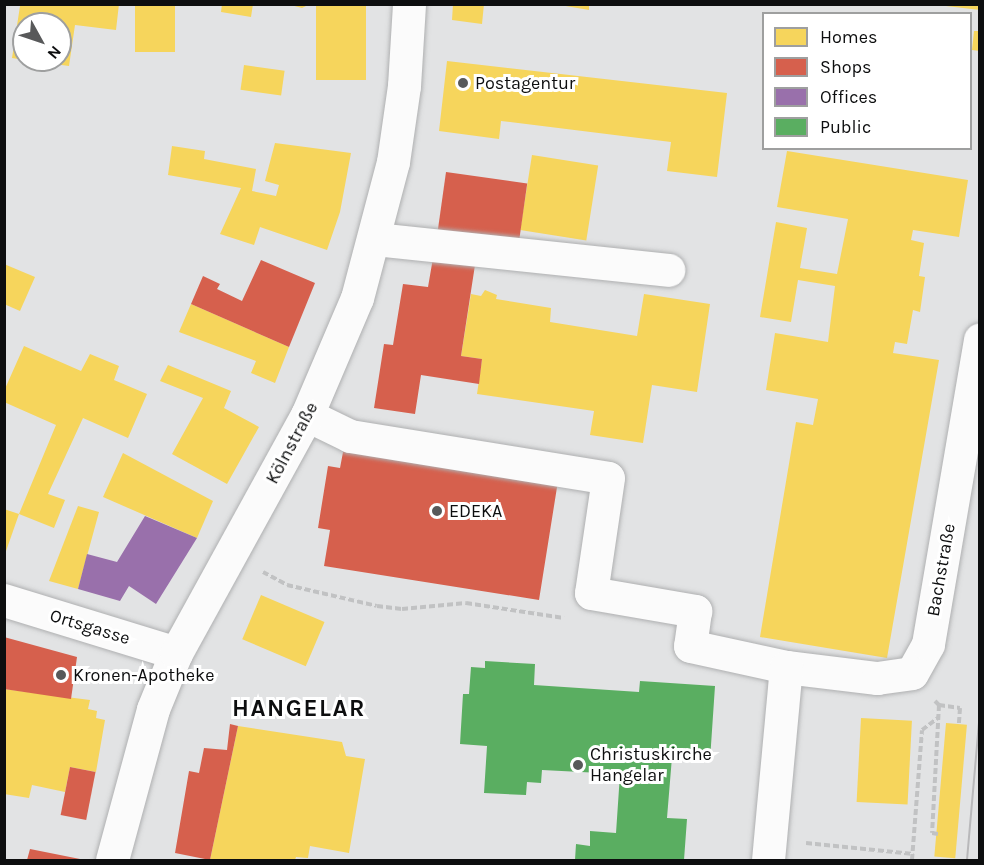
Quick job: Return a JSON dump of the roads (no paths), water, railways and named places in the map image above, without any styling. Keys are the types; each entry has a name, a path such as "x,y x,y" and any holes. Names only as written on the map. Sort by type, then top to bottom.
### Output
{"street":[{"name":"Kölnstraße","path":"112,861 153,709 176,653 232,555 307,415 342,338 375,239 393,162 404,86 409,4"},
{"path":"375,239 668,270"},
{"name":"Bachstraße","path":"786,667 877,678 912,673 928,644 980,339"},
{"path":"307,415 350,436 608,478 591,593 694,611 690,646 786,667 769,850"},
{"name":"Ortsgasse","path":"4,600 176,653"}],"tram line":[{"path":"967,860 980,711"}],"place":[{"name":"Postagentur","path":"463,83"},
{"name":"EDEKA","path":"437,511"},
{"name":"Kronen-Apotheke","path":"61,675"},
{"name":"Christuskirche Hangelar","path":"578,765"}],"district":[{"name":"HANGELAR","path":"299,709"}]}
